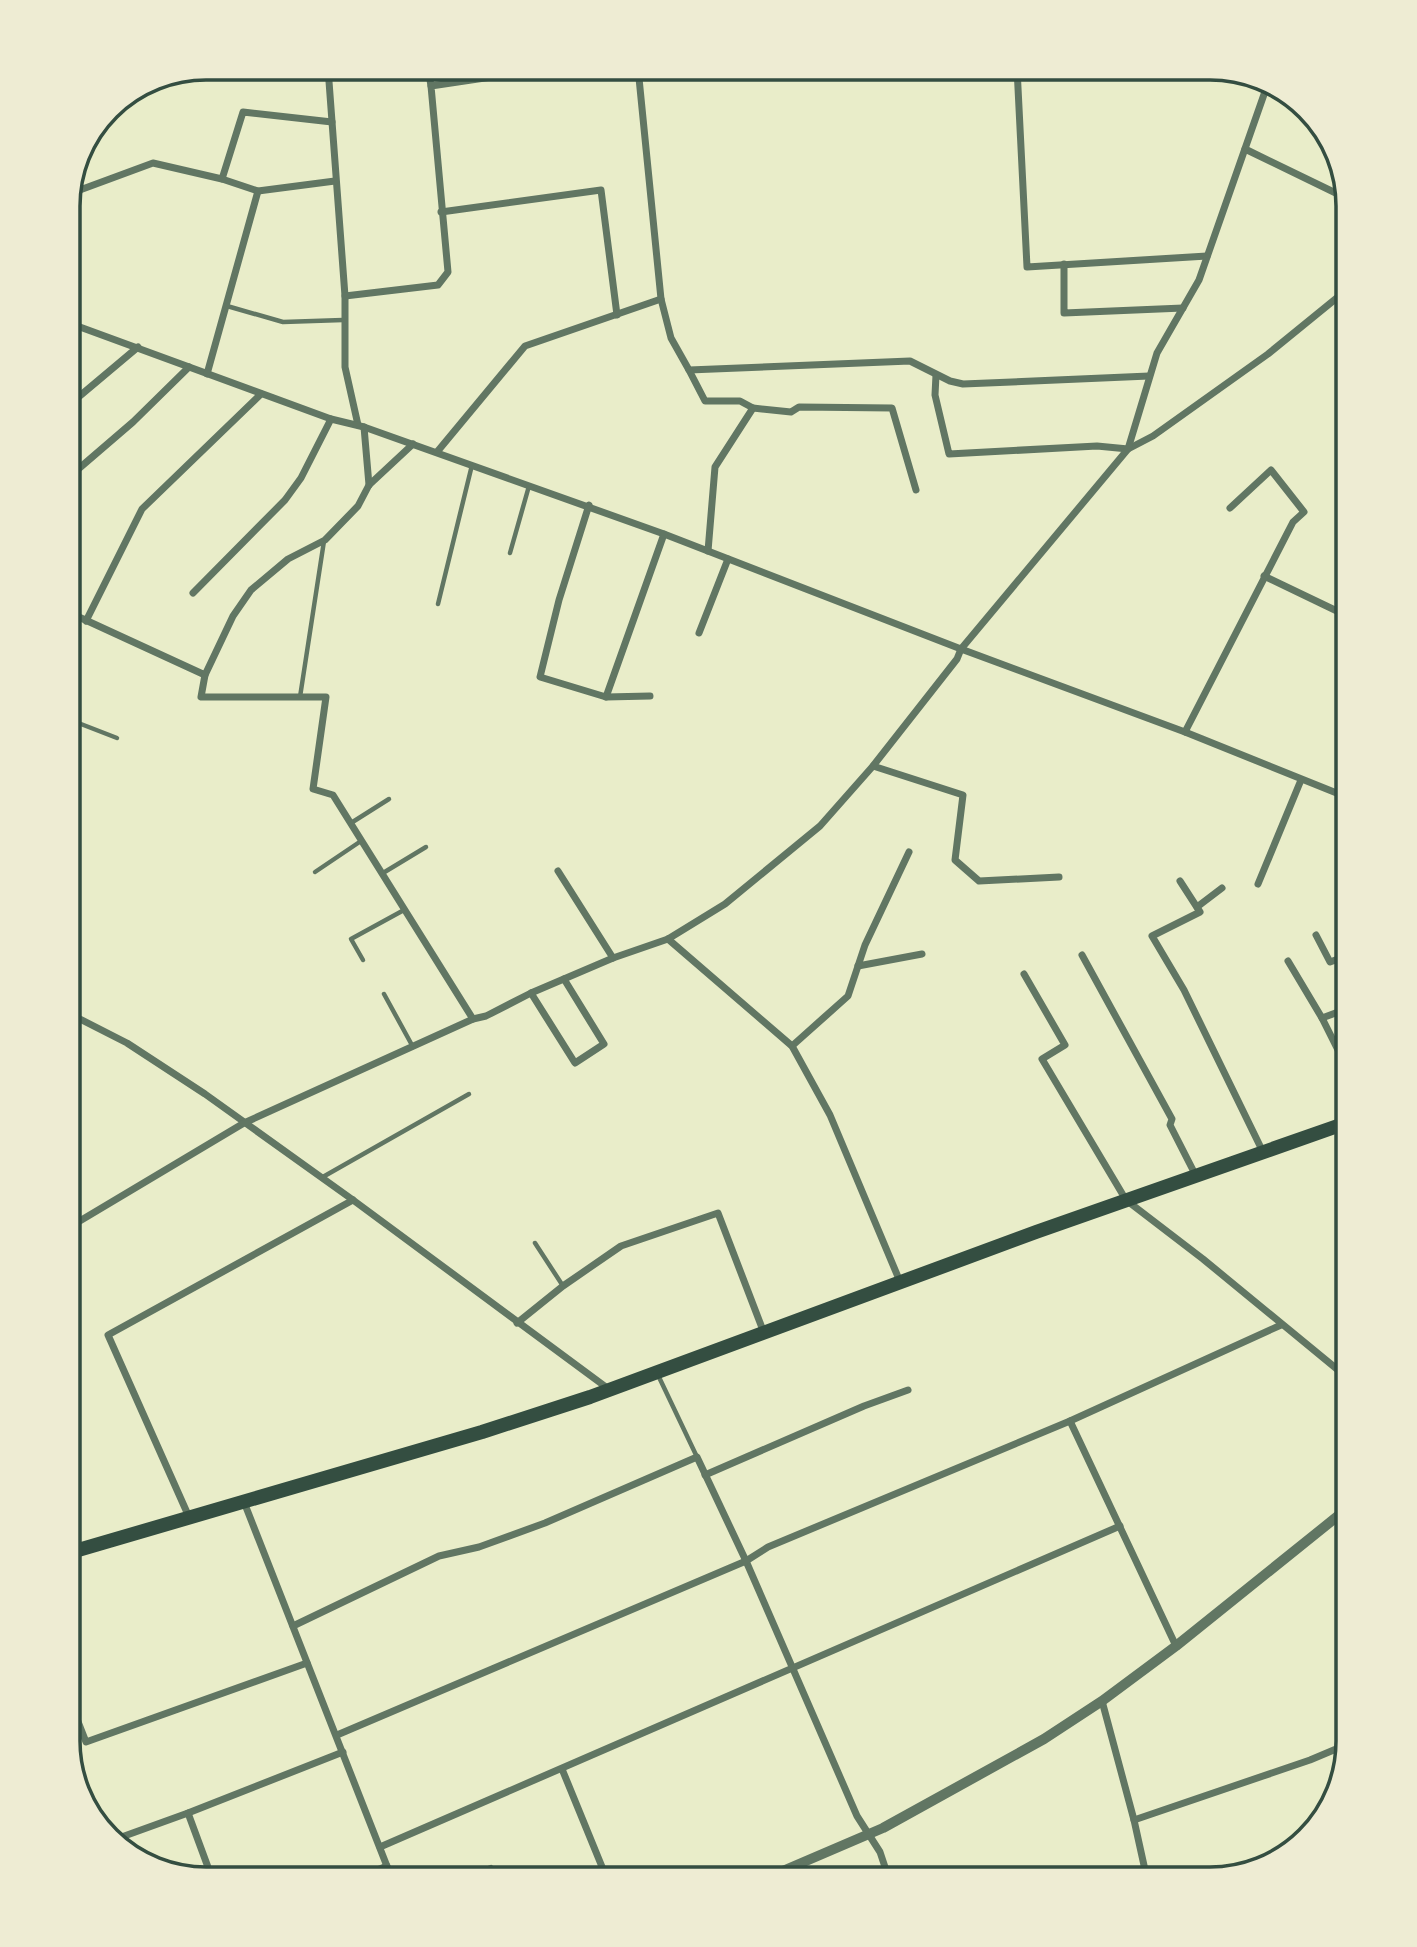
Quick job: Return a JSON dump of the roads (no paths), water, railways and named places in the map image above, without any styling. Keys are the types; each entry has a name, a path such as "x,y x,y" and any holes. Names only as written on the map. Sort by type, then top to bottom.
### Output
{"main road":[{"path":"80,1550 482,1432 611,1390 1126,1200 1336,1127"}],"street":[{"path":"329,81 345,296 345,367 361,426 369,485"},
{"path":"345,296 438,285 448,272 430,81"},
{"path":"431,86 464,81"},
{"path":"639,81 661,299 671,338 705,401 740,401 753,408 792,412 799,407 892,408 916,491"},
{"path":"1018,81 1027,267 1207,256"},
{"path":"1128,449 1149,376 1166,334 1199,280 1265,92"},
{"path":"222,179 243,113 332,122"},
{"path":"1245,149 1335,193"},
{"path":"82,189 153,163 222,179 258,191 335,181"},
{"path":"441,212 601,190 617,315"},
{"path":"207,374 258,191"},
{"path":"1064,264 1064,313 1183,308"},
{"path":"437,452 525,346 661,299"},
{"path":"80,1221 244,1123 473,1019 486,1016 531,993 613,958 668,939 725,904 820,826 873,765 957,659 961,649 1128,449 1153,436 1248,369 1336,299"},
{"path":"81,327 331,419 361,426 589,505 961,649 1185,732 1336,793"},
{"path":"81,395 138,347"},
{"path":"689,370 910,362 950,381 963,384 1149,376"},
{"path":"81,467 133,422 189,367"},
{"path":"936,375 935,396 949,454 1097,446 1128,449"},
{"path":"86,621 142,509 261,394"},
{"path":"708,551 715,467 753,408"},
{"path":"193,593 285,500 301,478 331,419"},
{"path":"413,444 369,485 358,506 325,540 288,559 251,590 233,616 205,675 201,697 326,697 313,789 333,795 473,1019"},
{"path":"1185,732 1293,522 1304,512 1271,470 1230,508"},
{"path":"589,505 559,600 540,677 606,696 650,696"},
{"path":"606,696 664,534"},
{"path":"699,633 729,559"},
{"path":"1264,576 1336,611"},
{"path":"81,618 205,675"},
{"path":"873,765 963,795 955,860 979,881 1059,877"},
{"path":"1258,884 1301,780"},
{"path":"792,1046 848,996 865,945 909,852"},
{"path":"558,871 613,958"},
{"path":"1180,881 1200,912 1152,936 1184,990 1263,1152"},
{"path":"1197,907 1222,888"},
{"path":"1316,935 1330,962 1336,960"},
{"path":"668,939 792,1046 830,1115 901,1284"},
{"path":"858,966 922,954"},
{"path":"1082,955 1172,1119 1170,1125 1196,1176"},
{"path":"1288,961 1336,1046"},
{"path":"1024,974 1065,1045 1042,1059 1126,1200 1203,1259 1336,1369"},
{"path":"531,993 575,1063 604,1044 564,979"},
{"path":"1322,1018 1336,1013"},
{"path":"80,1019 127,1043 244,1123 611,1390"},
{"path":"190,1518 108,1335 353,1200"},
{"path":"517,1323 621,1245 718,1213 764,1334"},
{"path":"337,1735 746,1560 768,1547 1070,1421 1281,1325"},
{"path":"705,1475 864,1406 908,1390"},
{"path":"1070,1421 1176,1646"},
{"path":"293,1626 439,1556 479,1547 545,1523 697,1457 746,1560 792,1670 867,1835 880,1852 885,1867"},
{"path":"244,1502 387,1866"},
{"path":"793,1867 867,1835 1044,1739 1102,1701 1176,1646 1336,1521"},
{"path":"380,1847 1120,1526"},
{"path":"80,1727 86,1742 307,1663"},
{"path":"1102,1701 1144,1867"},
{"path":"1134,1820 1335,1749"},
{"path":"124,1836 343,1752"},
{"path":"562,1769 602,1866"},
{"path":"188,1813 208,1866"}],"lane":[{"path":"227,306 283,322 344,320"},
{"path":"438,604 472,464"},
{"path":"510,553 529,485"},
{"path":"300,697 325,540"},
{"path":"81,724 117,738"},
{"path":"351,823 389,799"},
{"path":"315,872 362,841"},
{"path":"383,873 426,847"},
{"path":"363,960 351,939 405,909"},
{"path":"384,994 413,1048"},
{"path":"321,1178 469,1094"},
{"path":"536,1243 563,1286"},
{"path":"657,1374 697,1457"}]}
